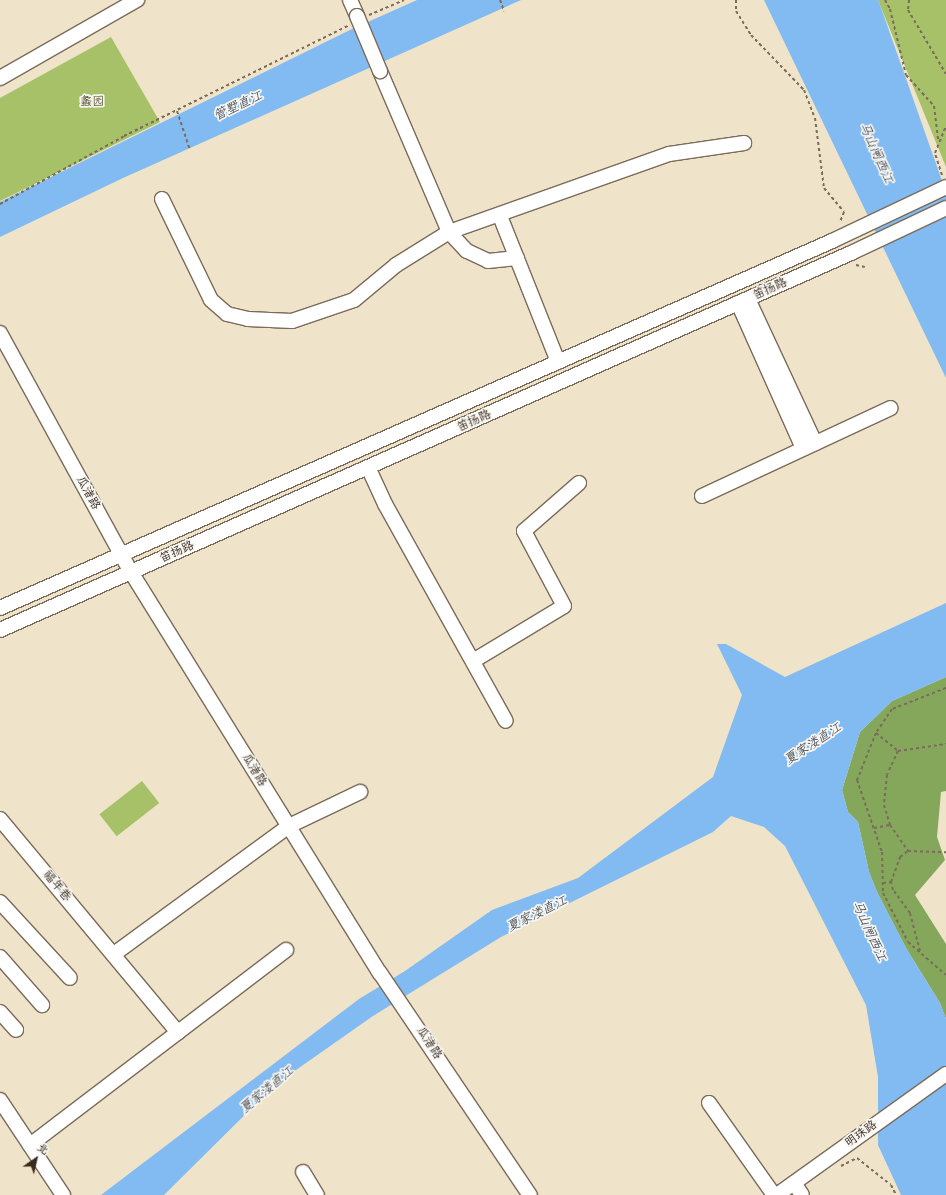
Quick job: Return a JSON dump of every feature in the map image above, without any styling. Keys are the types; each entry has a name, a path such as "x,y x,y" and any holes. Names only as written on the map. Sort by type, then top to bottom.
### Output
{"street":[{"path":"0,78 137,0"},
{"path":"350,0 449,232 467,251 488,260 517,258"},
{"path":"162,199 211,300 227,314 248,319 292,321 354,300 396,265 449,232 500,216 669,154 744,143"},
{"name":"笛扬路","path":"0,608 844,236 945,183"},
{"name":"笛扬路","path":"0,630 852,253 946,208"},
{"path":"500,216 558,362"},
{"path":"743,301 809,446"},
{"name":"瓜渚路","path":"0,333 131,572 380,973 410,1015 530,1195"},
{"path":"702,496 891,408"},
{"path":"368,467 506,721"},
{"path":"473,661 564,606 524,531 579,483"},
{"path":"114,954 289,826 360,792"},
{"name":"福年巷","path":"0,818 178,1033"},
{"path":"0,902 70,978"},
{"path":"30,1145 286,950"},
{"path":"0,957 42,1005"},
{"path":"0,1012 16,1030"},
{"name":"明珠路","path":"776,1195 946,1074"},
{"path":"0,1100 63,1195"},
{"path":"709,1103 776,1195"},
{"path":"303,1172 317,1195"},
{"path":"794,1183 802,1195"}],"path":[{"path":"0,204 124,136 177,112 357,19 404,0"},
{"path":"500,0 504,11"},
{"path":"736,0 736,11 750,35 804,90 815,118 824,188 844,212"},
{"path":"885,0 890,9 906,75 934,106 938,141"},
{"path":"908,0 908,10 946,74"},
{"path":"177,112 190,150"},
{"path":"945,183 935,153 938,141 946,126"},
{"path":"946,688 892,710 876,733 858,780 882,852 883,893 908,942 946,975"},
{"path":"876,733 898,751 946,744"},
{"path":"898,751 887,775 884,805 890,825 908,851"},
{"path":"874,828 890,825"},
{"path":"920,952 910,913 893,890 891,882 900,857 908,851 946,852"},
{"path":"883,883 891,882"},
{"path":"831,1156 841,1166 857,1158 891,1185 896,1195"}],"green space":[{"path":"878,0 946,0 946,167 880,5"},
{"name":"蠡园","path":"111,37 160,122 0,201 0,98"},
{"path":"946,677 946,791 941,792 937,837 945,860 915,895 946,944 946,1019 940,1003 906,948 877,892 869,872 858,822 848,812 842,790 860,732 892,701"},
{"path":"142,781 159,803 117,836 99,814"}],"water":[{"name":"管墅直江","path":"417,0 521,0 123,178 0,237 0,202 352,29"},
{"name":"马山闸西江","path":"764,0 878,0 946,192 946,378"},
{"path":"946,603 946,677 892,701 860,732 842,790 848,812 858,822 869,872 877,892 906,948 940,1003 946,1019 946,1195 901,1195 878,1145 878,1077 866,1005 785,846 764,827 731,816 713,832 501,937 373,1016 276,1084 164,1195 101,1195 359,999 405,971 492,910 578,878 713,777 742,695 717,644 726,644 785,677"}],"water label":[{"name":"夏家溇直江","path":"813,744"},
{"name":"夏家溇直江","path":"537,914"},
{"name":"夏家溇直江","path":"267,1090"}]}
